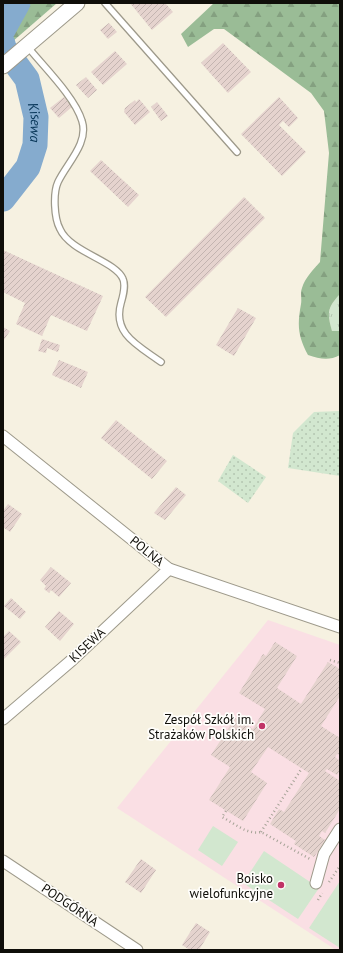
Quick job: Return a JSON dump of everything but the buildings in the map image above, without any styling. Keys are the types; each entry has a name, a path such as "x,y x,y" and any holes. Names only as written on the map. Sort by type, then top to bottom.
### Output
{"street":[{"path":"3,66 77,3"},
{"name":"POLNA","path":"3,436 169,568 340,627"},
{"name":"KISEWA","path":"3,719 72,660 169,568"},
{"path":"316,883 324,854 340,830"},
{"name":"PODGÓRNA","path":"3,861 137,950"}],"lane":[{"path":"105,3 237,152"},
{"path":"27,45 75,104 82,122 82,135 79,148 57,183 56,216 60,230 77,247 118,271 124,280 124,291 118,311 120,324 126,336 161,362"}],"path":[{"path":"330,660 340,663"},
{"path":"261,832 302,768"},
{"path":"226,811 222,817 244,830 256,833 261,832 321,865"}],"shaded area":[{"name":"Zespół Szkół im. Strażaków Polskich","path":"268,620 340,645 340,950 336,950 117,808"}],"green space":[{"path":"3,3 57,3 12,42 3,33"},
{"path":"214,3 340,3 340,294 330,307 329,311 329,320 332,331 340,331 340,355 336,357 324,359 308,355 299,331 301,292 303,284 320,262 329,153 324,111 311,93 224,29 214,29 188,47 181,34"},
{"path":"340,294 340,331 332,331 329,320 329,311 330,307"},
{"path":"340,411 340,476 288,468 293,433 314,412"},
{"path":"233,455 266,477 248,503 218,481"},
{"path":"213,826 238,842 222,866 198,850"},
{"name":"Boisko wielofunkcyjne","path":"264,851 319,888 298,919 243,883"},
{"path":"340,881 340,948 309,928"}],"waterway":[{"name":"Kisewa","path":"3,30 18,3"},
{"name":"Kisewa","path":"3,44 4,48 27,79 36,117 35,145 28,167 3,199"}],"place":[{"name":"Zespół Szkół im. Strażaków Polskich","path":"262,726"},
{"name":"Boisko wielofunkcyjne","path":"281,885"}]}
